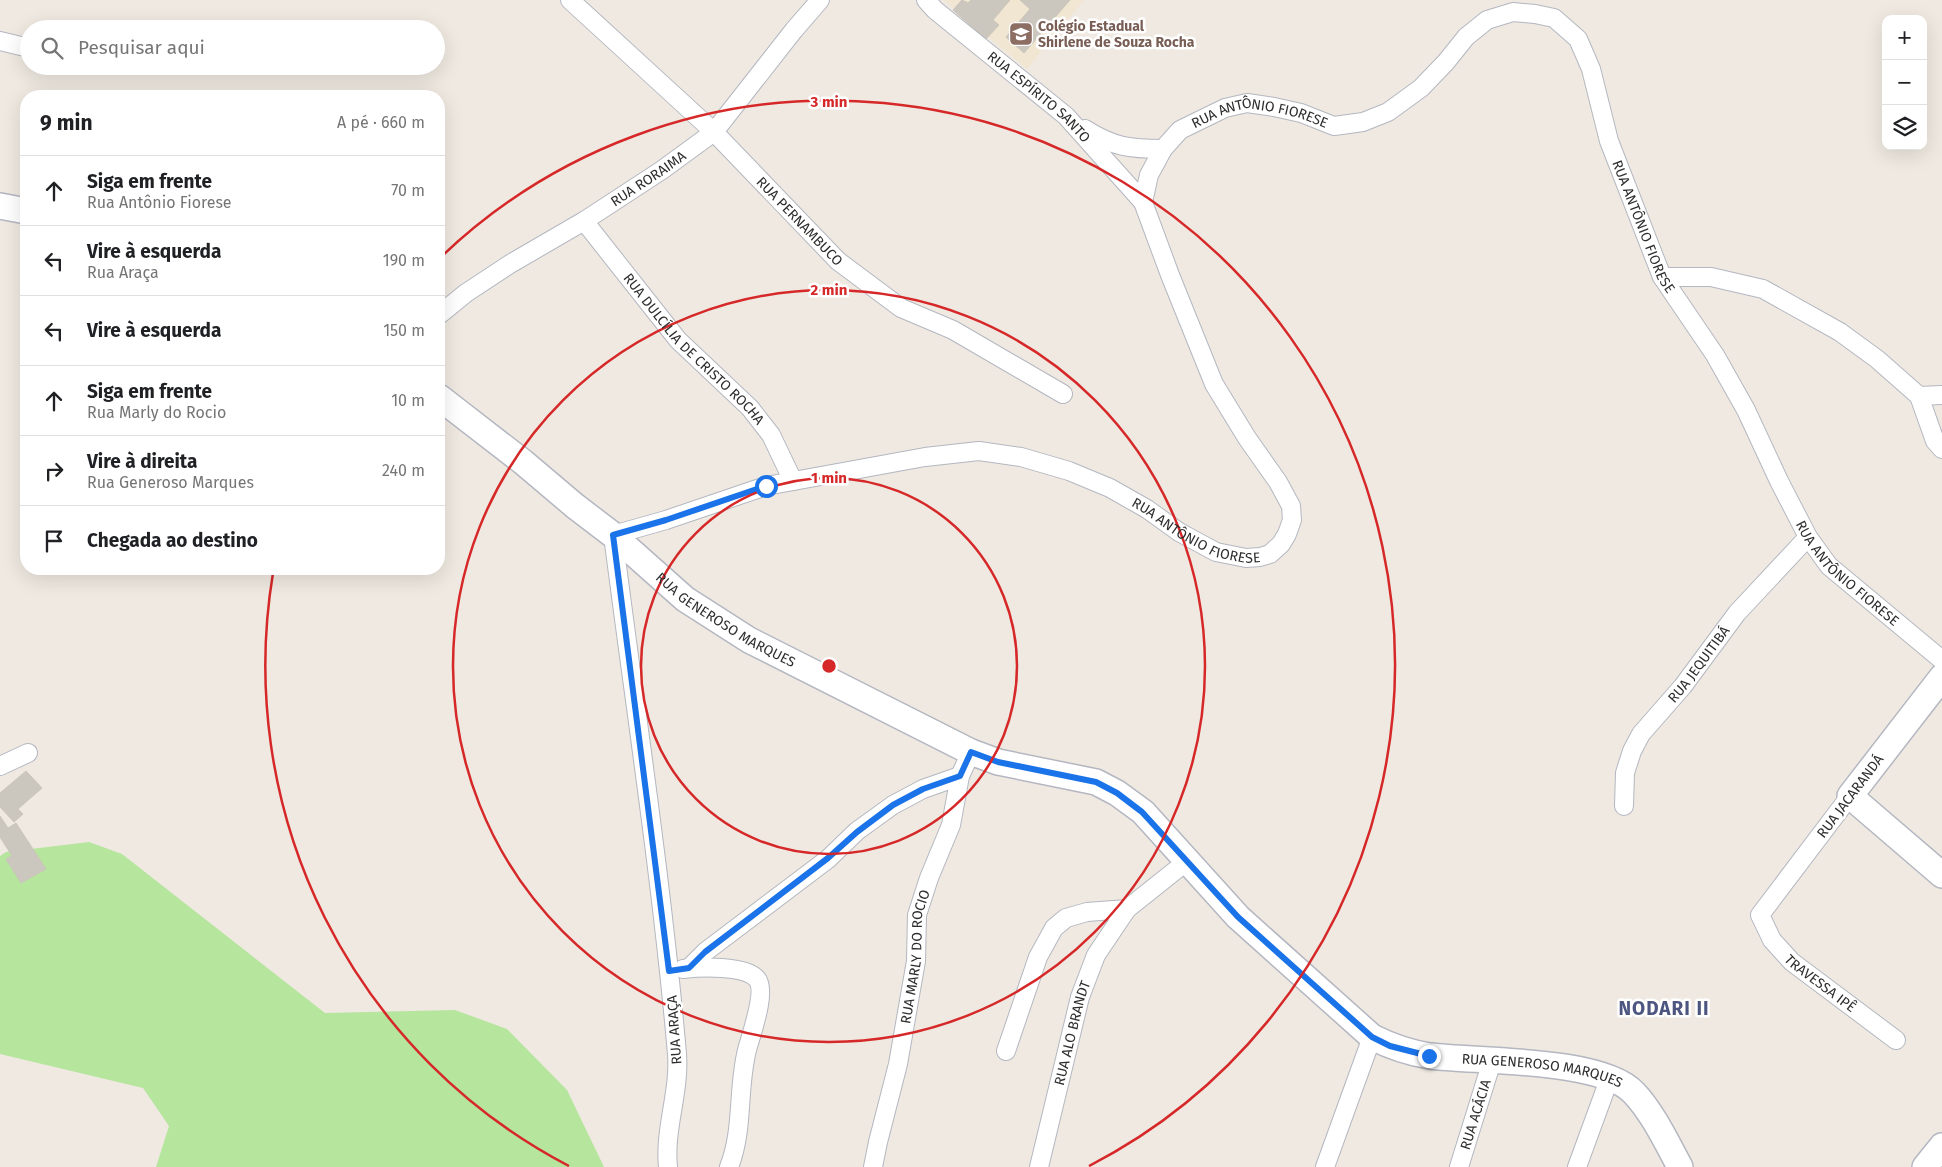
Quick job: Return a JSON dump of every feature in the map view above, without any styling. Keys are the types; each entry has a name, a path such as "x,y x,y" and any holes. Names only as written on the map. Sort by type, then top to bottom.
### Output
{"street":[{"name":"RUA PERNAMBUCO","path":"570,0 714,132 838,260 901,308 953,330 1063,394"},
{"name":"RUA RORAIMA","path":"445,309 510,264 584,222 662,170 714,132 820,0"},
{"name":"RUA ESPÍRITO SANTO","path":"926,0 935,10 1066,116 1143,202"},
{"name":"RUA ANTÔNIO FIORESE","path":"613,535 666,520 766,486 934,456 979,451 1021,457 1069,471 1110,488 1216,552 1246,558 1270,554 1281,544 1287,534 1292,520 1291,506 1278,482 1246,438 1214,384 1143,202 1149,175 1163,149 1180,130 1225,108 1247,103 1274,107 1301,113 1334,126 1363,122 1388,112 1421,88 1446,62 1466,37 1487,20 1513,12 1535,14 1554,18 1578,39 1591,69 1609,141 1662,277 1715,355 1746,410 1808,537 1829,566 1942,660"},
{"path":"0,41 20,46"},
{"path":"1066,116 1104,141 1123,147 1163,149"},
{"path":"0,206 20,210"},
{"name":"RUA DULCÍLIA DE CRISTO ROCHA","path":"584,222 678,340 750,408 771,436 793,481"},
{"path":"1662,277 1711,277 1763,289 1840,332 1920,396 1935,441 1942,449"},
{"path":"1920,396 1942,395"},
{"name":"RUA GENEROSO MARQUES","path":"445,401 613,535 685,599 749,640 971,752 998,762 1096,782 1117,793 1142,812 1238,917 1372,1037 1390,1046 1429,1056 1591,1071 1610,1077 1633,1092 1657,1126 1680,1167"},
{"name":"RUA ARAÇA","path":"613,535 669,971 677,1081 668,1132 668,1167"},
{"name":"RUA JEQUITIBÁ","path":"1624,806 1625,773 1632,751 1641,734 1683,686 1737,613 1808,537"},
{"name":"RUA JACARANDÁ","path":"1760,915 1942,677"},
{"name":"RUA MARLY DO ROCIO","path":"873,1167 898,1064 916,961 918,915 929,878 951,825 960,776 971,752"},
{"path":"0,766 28,753"},
{"path":"689,968 705,952 828,858 857,832 893,805 923,789 960,776"},
{"path":"1850,796 1942,875"},
{"name":"RUA ALO BRANDT","path":"1039,1167 1080,997 1096,955 1127,909 1186,862"},
{"path":"1006,1051 1038,958 1054,928 1066,918 1087,912 1127,909"},
{"name":"TRAVESSA IPÊ","path":"1760,915 1772,940 1792,962 1896,1040"},
{"path":"669,971 689,968 732,969 750,973 758,980 760,989 757,1016 741,1075 739,1126 734,1153 728,1167"},
{"path":"1325,1167 1372,1037"},
{"name":"RUA ACÁCIA","path":"1459,1167 1492,1061"},
{"path":"1577,1167 1610,1077"},
{"path":"1924,1167 1941,1148"}],"shaded area":[{"name":"Colégio Estadual Shirlene de Souza Rocha","path":"944,0 1084,0 1027,69"}],"green space":[{"path":"89,842 122,854 325,1013 455,1010 507,1029 567,1090 604,1167 156,1167 169,1126 143,1088 0,1054 0,856 6,852"}],"building":[{"path":"962,0 968,3 971,0 1010,0 993,20 999,25 986,39 953,10"},
{"path":"1020,0 1070,0 1024,53 1006,37 1030,9"},
{"path":"26,771 42,788 18,809 23,814 14,822 0,807 0,793"},
{"path":"0,816 8,828 16,823 46,869 21,883 6,859 12,856 0,837"}],"place":[{"name":"Colégio Estadual Shirlene de Souza Rocha","path":"1021,34"}],"district":[{"name":"NODARI II","path":"1664,1008"}],"route":[{"path":"766,486 666,520 613,535 669,971 689,968 705,952 828,858 857,832 893,805 923,789 960,776 971,752 998,762 1096,782 1117,793 1142,812 1238,917 1372,1037 1390,1046 1429,1056"}]}
